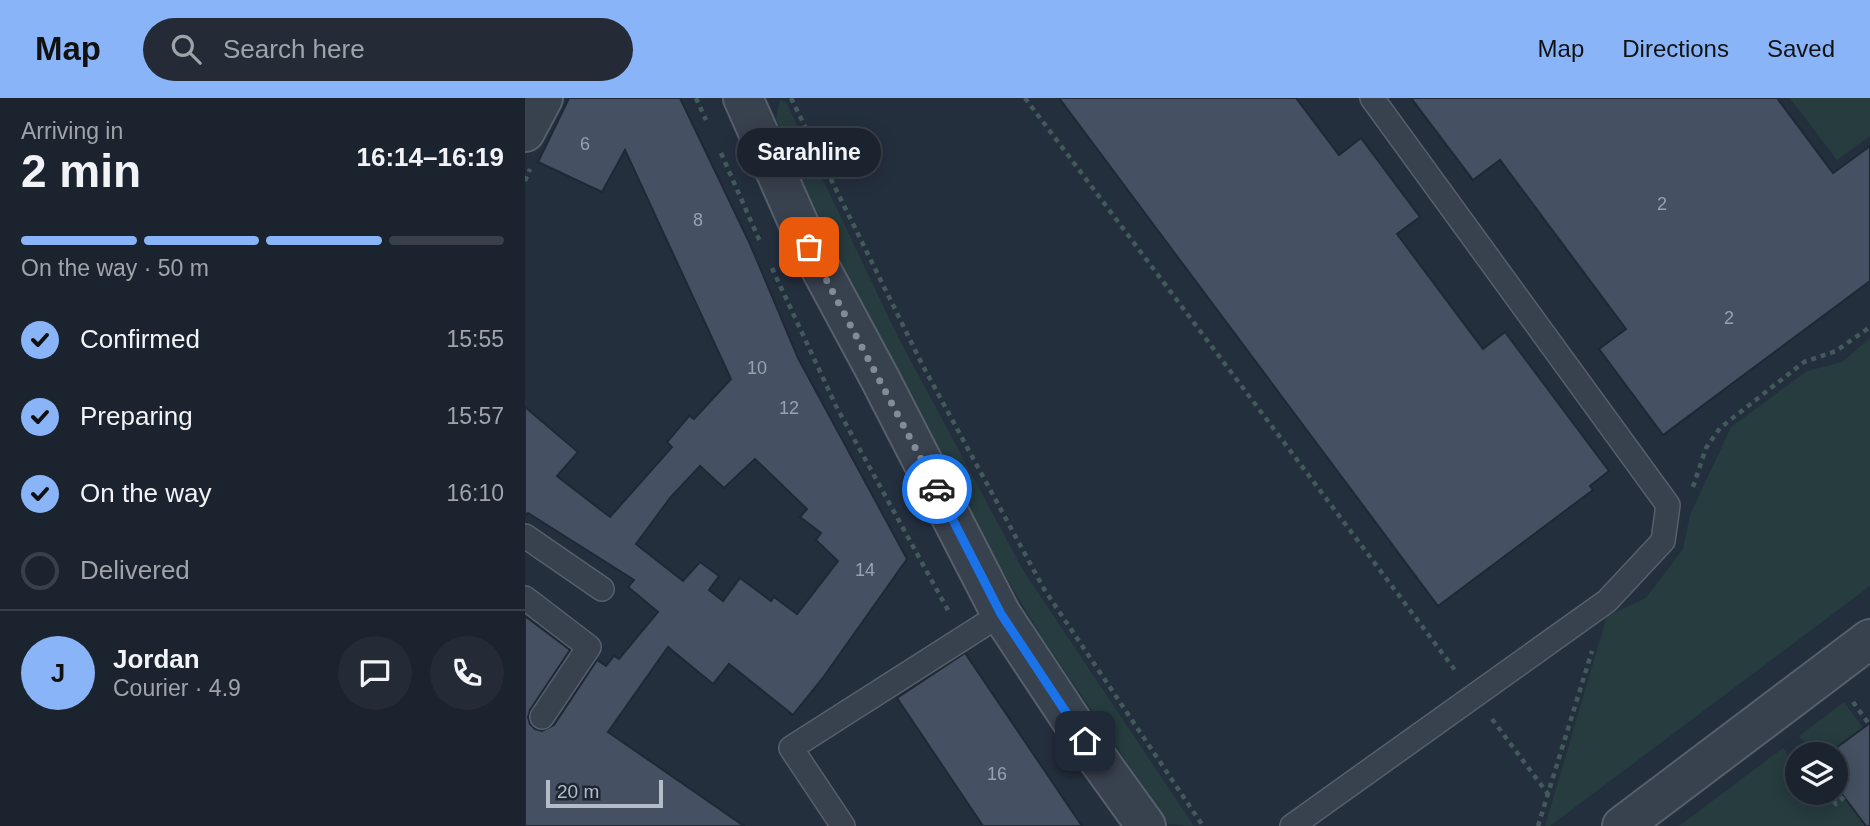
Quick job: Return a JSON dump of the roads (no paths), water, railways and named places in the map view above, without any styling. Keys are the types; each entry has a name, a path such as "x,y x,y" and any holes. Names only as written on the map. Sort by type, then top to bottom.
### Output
{"street":[{"path":"525,132 543,98"},
{"path":"743,98 809,247 1001,614 1085,741 1146,826"},
{"path":"1622,826 1870,639"}],"lane":[{"path":"1291,826 1607,601 1663,541 1668,505 1372,98"},
{"path":"525,536 602,589"},
{"path":"525,598 589,647 542,717"},
{"path":"843,826 791,748 1001,614"}],"place":[{"name":"Sarahline","path":"809,247"}]}
